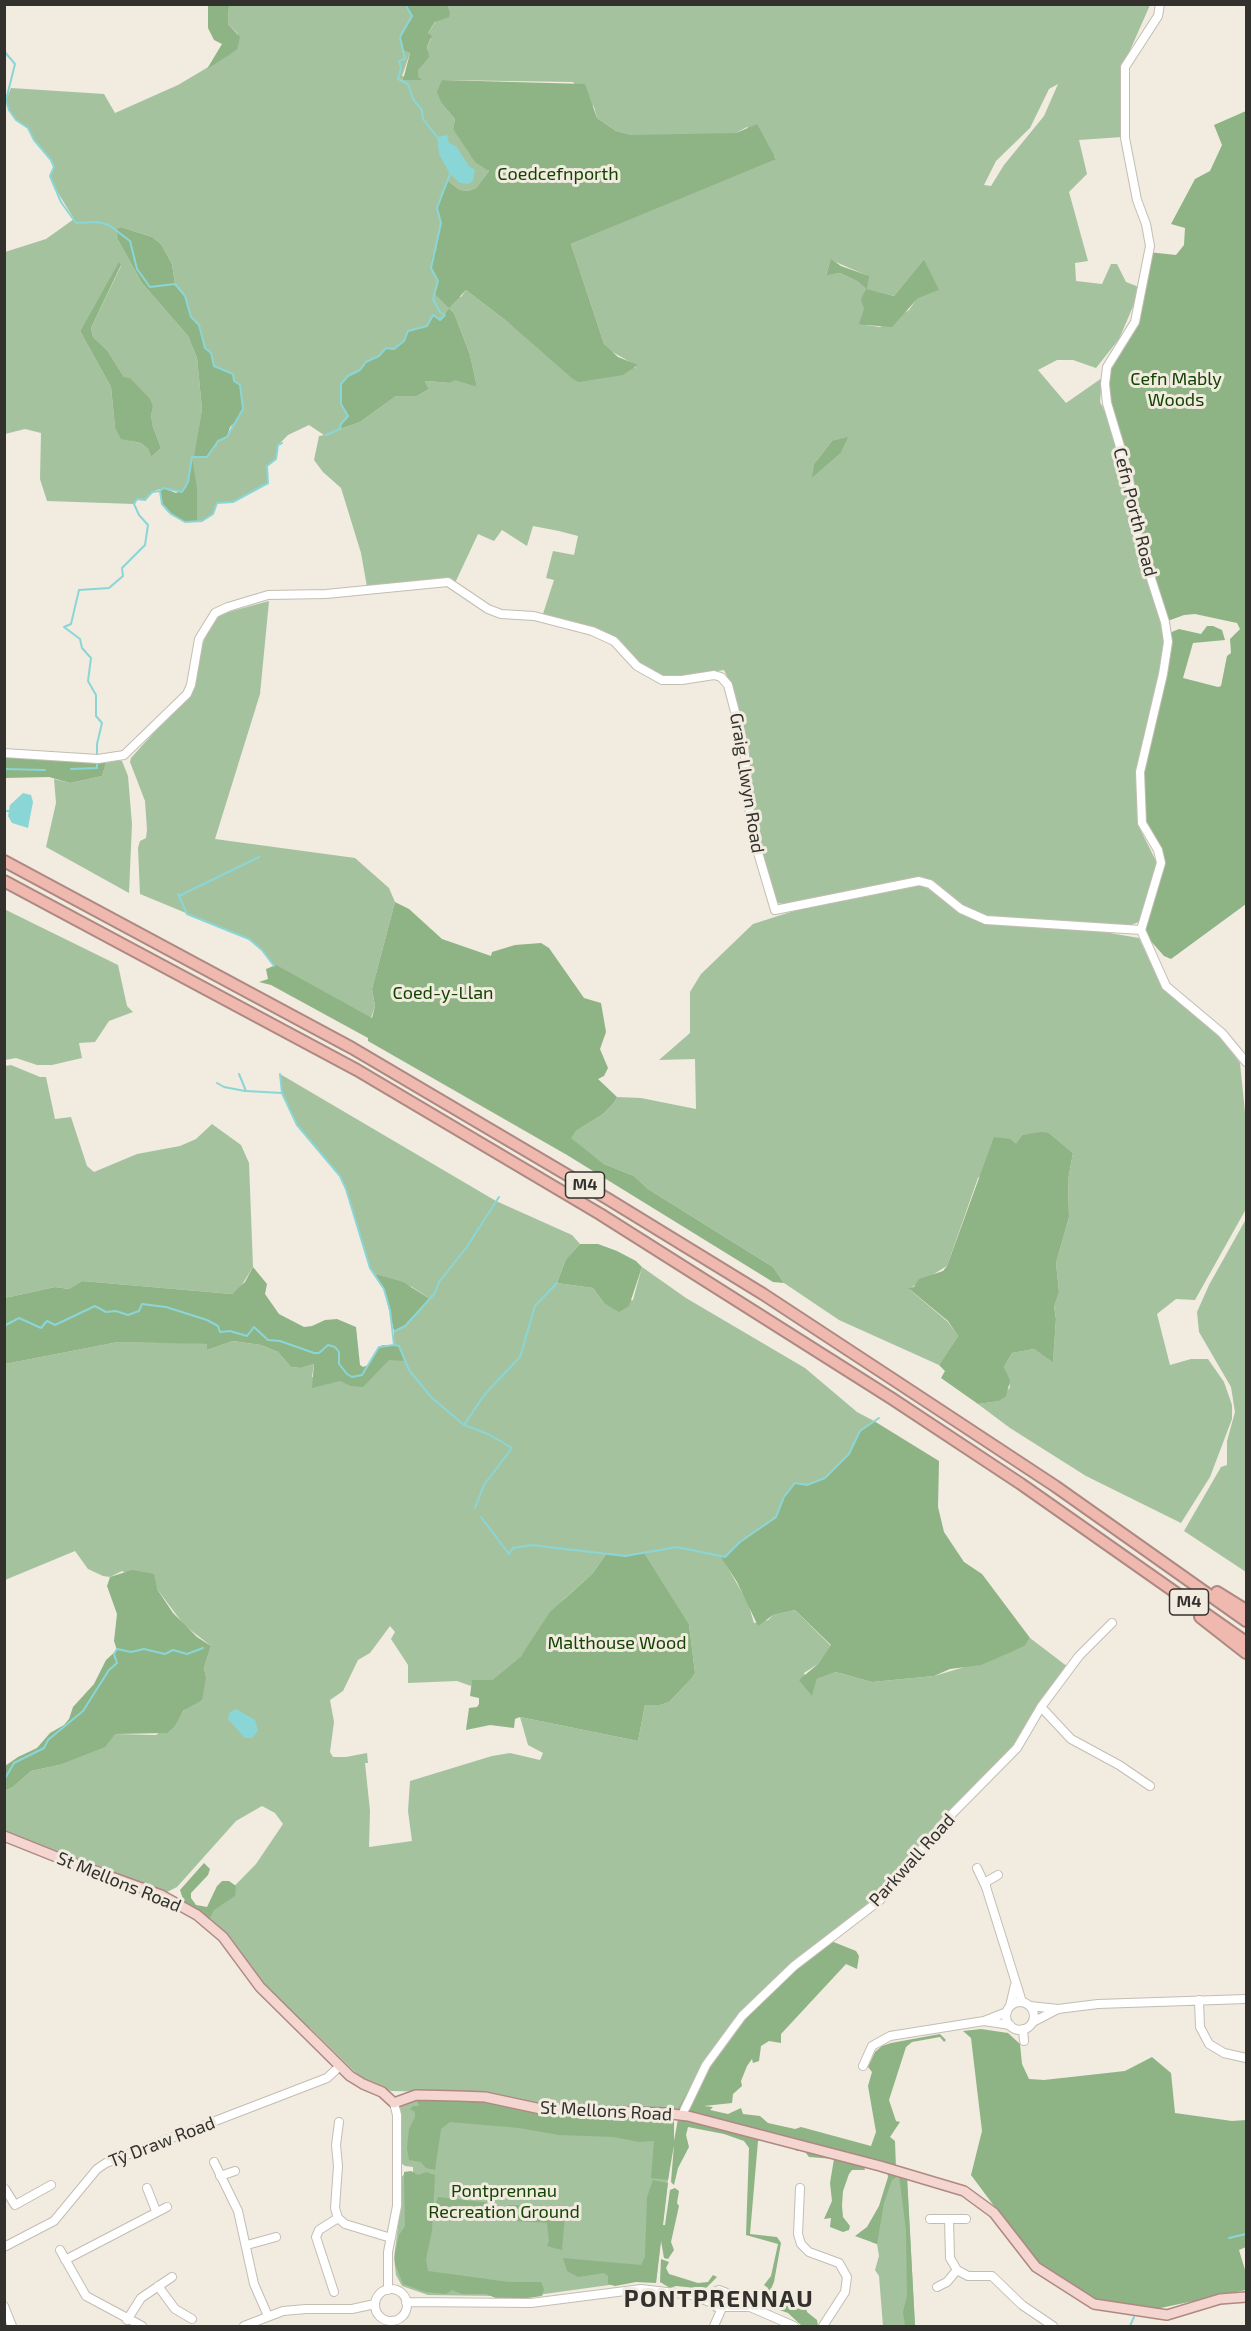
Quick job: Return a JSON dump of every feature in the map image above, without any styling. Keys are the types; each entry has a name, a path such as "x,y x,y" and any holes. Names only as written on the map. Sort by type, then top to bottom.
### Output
{"highway":[{"name":"M4","path":"4,861 175,951 510,1140 763,1294 1036,1474 1246,1621"},
{"name":"M4","path":"4,881 242,1007 521,1165 743,1302 882,1392 1132,1561 1246,1642"},
{"path":"1143,1547 1246,1610"},
{"path":"1132,1561 1246,1653"}],"main road":[{"name":"St Mellons Road","path":"4,1836 161,1894 197,1915 223,1937 260,1987 340,2066 363,2085 382,2092 394,2103 416,2095 485,2097 541,2109 682,2115 880,2166 964,2191 994,2212 1036,2267 1094,2304 1167,2315 1220,2299 1246,2297"}],"street":[{"name":"Cefn Porth Road","path":"1141,930 1161,863 1158,850 1142,823 1140,772 1163,674 1167,642 1166,626 1138,538 1128,473 1107,403 1105,384 1107,367 1135,322 1150,246 1125,138 1125,67 1158,16 1160,4"},
{"name":"Graig Llwyn Road","path":"4,753 98,759 124,755 187,694 191,685 199,639 215,613 228,607 268,595 326,594 448,582 489,609 501,614 534,616 592,631 614,641 638,666 662,680 682,680 714,675 721,677 728,685 744,746 752,829 775,910 919,881 930,884 961,909 986,920 1141,930"},
{"path":"1141,930 1166,986 1222,1033 1246,1062"},
{"name":"Parkwall Road","path":"682,2115 706,2065 742,2016 794,1966 880,1900 945,1821 1017,1748 1041,1707 1080,1655 1112,1623"},
{"path":"1041,1707 1071,1739 1119,1765 1150,1786"},
{"path":"977,1868 986,1887 1015,1985 1034,2013 1033,2022"},
{"path":"986,1887 986,1882 999,1875"},
{"path":"1010,2025 1009,2009 1015,1985"},
{"path":"863,2066 869,2050 882,2039 984,2021 1026,2004 1058,2010 1128,2001 1246,1999"},
{"path":"1199,2000 1200,2027 1209,2044 1224,2053 1246,2058"},
{"path":"1023,2029 1058,2010"},
{"path":"984,2021 1023,2029"},
{"path":"1023,2029 1024,2041"},
{"name":"Tŷ Draw Road","path":"4,2247 54,2221 98,2169 106,2163 327,2078 340,2066"},
{"path":"388,2290 391,2238 397,2206 397,2115 394,2103"},
{"path":"339,2122 335,2208 338,2218 345,2224 391,2238"},
{"path":"214,2162 238,2211 254,2284 268,2316"},
{"path":"220,2175 235,2171"},
{"path":"5,2189 7,2200 15,2205 51,2185"},
{"path":"147,2188 156,2211"},
{"path":"800,2188 798,2234 801,2244 809,2252 839,2263 847,2277 845,2292 823,2326"},
{"path":"65,2260 167,2207"},
{"path":"334,2292 335,2282 316,2237 319,2230 338,2218"},
{"path":"930,2219 966,2219"},
{"path":"949,2219 950,2258 957,2270 968,2277 992,2276 1022,2305 1053,2326"},
{"path":"247,2245 276,2237"},
{"path":"60,2250 86,2296 142,2326"},
{"path":"938,2287 947,2282 957,2270"},
{"path":"127,2320 141,2298 172,2277"},
{"path":"158,2286 192,2319"},
{"path":"406,2302 531,2303 641,2289 692,2295 724,2291 747,2307 794,2326"},
{"path":"388,2290 397,2291 406,2302 405,2312 394,2324 380,2317 375,2304 379,2295 388,2290"},
{"path":"714,2292 718,2306"},
{"path":"692,2295 718,2306 747,2307"},
{"path":"714,2323 718,2306 728,2295"},
{"path":"244,2326 268,2316 306,2308 352,2309 375,2304"},
{"path":"4,2306 12,2326"}],"green space":[{"path":"208,5 229,5 228,24 240,37 237,50 207,69 222,44 214,40 208,28"},
{"path":"229,5 405,5 412,16 400,37 410,53 402,76 421,79 418,76 418,70 431,39 428,33 447,5 1150,5 1120,73 1122,137 1079,140 1087,174 1069,192 1088,261 1075,263 1076,281 1102,284 1111,264 1117,264 1126,282 1139,287 1138,295 1119,339 1096,368 1073,360 1057,360 1038,370 1066,403 1102,378 1100,402 1108,417 1126,473 1162,621 1164,638 1160,668 1136,773 1138,825 1157,863 1139,922 1125,927 1038,919 990,918 968,911 922,878 787,905 778,903 774,898 752,818 749,753 732,687 724,670 675,678 660,677 637,663 616,639 542,617 554,580 546,578 553,551 574,555 578,536 559,531 533,526 527,546 502,530 494,541 478,534 455,583 367,587 361,553 341,488 323,472 314,460 319,436 324,435 309,425 288,435 278,445 276,459 267,466 268,483 233,502 217,503 213,514 202,521 197,522 192,466 186,488 182,492 156,490 145,500 137,499 134,504 47,501 40,479 41,433 25,429 5,434 5,252 46,239 74,219 52,183 50,176 54,167 51,160 34,140 28,128 16,120 6,100 11,88 104,94 115,113 178,85 237,50 238,34 228,24","holes":["442,80 573,82 594,107 597,118 616,131 632,135 709,135 736,133 747,127 776,158 571,244 604,344 609,350 637,366 634,368 509,323 466,290 461,297 437,287 437,246 435,243 441,223 437,208 448,181 460,190 468,191 476,188 489,171 469,153 462,139 453,129 455,119 442,104 439,94","1058,84 1044,116 1004,165 991,186 984,185 996,161 1030,128 1049,89","121,227 152,237 161,244 172,264 175,284 185,296 191,317 199,325 205,348 211,353 214,366 232,374 234,381 240,385 234,421 227,437 218,441 216,446 195,456 202,409 197,358 188,336 142,283 118,240","924,259 938,290 918,297 909,310 880,327 865,325 866,289 894,296","831,260 868,276 866,289 857,281 840,273 826,274","119,263 121,266 91,328 93,337 107,350 124,377 153,407 151,416 153,427 161,448 151,457 148,449 141,443 131,441 115,427 111,387 80,331","449,308 454,313 470,355 477,387 455,379 450,383 427,381 425,382 429,389 417,396 396,396 360,422 340,429 348,416 341,404 341,384 348,376 360,370 366,362 379,356 386,348 394,349 404,341 408,331 427,326 433,315 440,320","832,441 840,454 813,477 814,464"]},
{"path":"405,5 447,5 450,13 449,17 435,22 428,33 432,36 427,46 429,57 418,70 418,76 422,80 403,80 410,53 402,49 400,37 412,16"},
{"name":"Coedcefnporth","path":"442,80 585,84 597,118 616,131 632,135 736,133 757,124 776,159 571,244 604,344 618,357 638,365 623,375 579,382 466,290 449,308 434,293 438,281 431,268 432,256 436,252 435,243 441,223 437,208 448,181 460,190 468,191 476,188 489,171 475,162 453,129 455,119 442,104 437,92"},
{"name":"Cefn Mably Woods","path":"1246,111 1246,904 1171,959 1164,956 1141,930 1161,863 1142,823 1140,772 1163,674 1167,634 1179,629 1201,634 1207,626 1222,630 1225,640 1193,643 1183,678 1218,687 1221,686 1227,656 1231,653 1230,639 1240,629 1237,623 1195,614 1184,615 1165,622 1107,403 1107,367 1135,322 1148,252 1176,255 1184,245 1185,228 1171,224 1195,179 1210,171 1222,145 1214,125"},
{"path":"121,227 152,237 161,244 172,264 175,284 185,296 191,317 199,325 205,347 211,353 214,366 233,374 234,381 240,385 243,409 240,417 230,427 227,437 218,441 207,457 194,457 202,409 197,358 188,336 142,283 118,240 117,229"},
{"path":"831,259 841,266 869,276 867,289 894,296 924,259 939,290 918,298 892,327 859,324 864,309 861,299 866,289 857,281 840,273 826,275"},
{"path":"119,262 121,265 91,328 93,337 107,350 124,377 130,378 150,399 153,407 151,416 153,427 161,448 151,457 148,449 141,443 121,439 115,427 111,387 80,331"},
{"path":"449,308 454,313 470,355 477,387 455,380 450,383 427,381 425,382 429,389 417,396 396,396 360,422 340,429 348,416 341,404 341,384 348,376 360,370 366,362 379,356 386,348 394,349 404,341 408,331 427,326 433,315 440,320"},
{"path":"848,437 840,454 812,478 814,464 832,441"},
{"path":"192,457 197,488 197,522 185,522 166,510 162,504 160,491 163,488 176,493 186,488"},
{"path":"269,601 260,694 215,839 355,858 389,888 395,902 372,989 375,1006 371,1018 274,966 262,950 249,939 140,894 138,848 140,841 146,838 147,830 145,801 130,762 131,758 194,688 202,645 211,625 221,614"},
{"path":"41,752 75,762 106,763 102,776 70,783 49,777 5,778 4,757"},
{"path":"117,759 122,761 128,776 132,824 129,893 46,847 56,803 54,779 70,783 102,776 106,763"},
{"path":"917,884 934,891 970,917 990,924 1063,925 1139,938 1159,981 1175,999 1222,1039 1240,1063 1246,1122 1246,1209 1195,1300 1176,1299 1157,1314 1170,1365 1191,1359 1208,1359 1224,1382 1232,1405 1232,1419 1210,1477 1181,1523 1086,1476 1010,1428 978,1404 999,1401 1010,1387 1004,1367 1012,1353 1034,1349 1053,1361 1056,1319 1054,1305 1059,1292 1056,1263 1069,1217 1068,1180 1073,1153 1049,1133 1022,1135 1016,1145 978,1178 947,1266 909,1289 948,1322 958,1336 939,1365 839,1320 784,1283 773,1267 648,1189 634,1176 604,1164 570,1138 576,1131 603,1114 617,1097 641,1098 696,1109 695,1059 659,1060 690,1033 690,992 701,974 753,924 822,902"},
{"name":"Coed-y-Llan","path":"395,902 409,909 442,939 491,956 492,952 515,945 541,943 549,948 584,998 601,1003 606,1032 600,1049 608,1068 604,1076 598,1079 617,1097 603,1114 576,1131 571,1138 604,1164 634,1176 648,1189 773,1267 784,1283 773,1282 567,1155 368,1041 368,1038 271,985 259,982 268,979 266,969 276,965 372,1018 375,1006 372,989"},
{"path":"4,909 118,965 127,1006 133,1012 109,1021 95,1042 79,1043 82,1058 52,1065 37,1065 16,1058 5,1060"},
{"path":"11,1065 40,1077 46,1077 55,1119 71,1117 87,1166 94,1172 137,1154 180,1146 196,1139 212,1124 241,1145 249,1163 253,1267 240,1288 232,1294 82,1281 69,1289 55,1287 5,1298 5,1066"},
{"path":"280,1074 496,1201 572,1235 580,1244 566,1259 557,1283 593,1288 604,1303 633,1300 642,1267 686,1298 805,1368 857,1412 874,1421 860,1431 849,1454 825,1478 784,1497 776,1517 740,1542 725,1557 721,1556 748,1603 754,1623 768,1620 773,1615 795,1610 831,1646 818,1664 804,1673 812,1695 817,1679 836,1672 872,1682 934,1676 995,1658 1025,1646 1030,1638 1068,1667 1016,1746 922,1842 881,1894 788,1968 736,2017 677,2110 542,2107 439,2092 391,2091 363,2080 310,2028 307,2032 260,1987 206,1915 256,1864 283,1824 275,1813 262,1806 236,1821 177,1887 161,1895 5,1836 4,1790 13,1787 31,1771 59,1765 115,1734 156,1735 179,1718 206,1677 204,1668 211,1646 184,1625 157,1589 122,1571 110,1577 103,1576 88,1569 75,1551 5,1580 5,1364 118,1342 207,1344 207,1350 233,1341 261,1345 278,1352 291,1367 301,1368 314,1364 312,1377 347,1374 369,1365 379,1347 394,1345 394,1331 405,1326 430,1299 412,1287 375,1274 370,1268 340,1176 297,1125 282,1093","holes":["607,1553 625,1556 644,1554 689,1624 695,1673 669,1702 660,1705 645,1705 638,1741 520,1717 528,1745 543,1753 540,1760 510,1753 492,1756 410,1781 408,1811 412,1841 369,1847 370,1811 365,1763 368,1763 367,1753 333,1757 330,1752 334,1722 330,1700 343,1691 358,1660 370,1653 390,1626 395,1632 391,1639 408,1665 408,1683 457,1681 471,1686 473,1681 492,1680 521,1656 564,1599 592,1574"]},
{"path":"1049,1133 1073,1153 1068,1180 1069,1217 1056,1263 1059,1292 1054,1306 1056,1319 1053,1362 1034,1349 1012,1353 1004,1367 1010,1381 1006,1396 999,1401 978,1404 941,1378 945,1371 939,1365 958,1336 948,1321 908,1288 914,1287 919,1279 943,1271 947,1266 994,1137 1010,1139 1016,1144 1022,1135"},
{"path":"1246,1219 1246,1572 1184,1531 1221,1467 1227,1465 1227,1441 1235,1412 1231,1387 1199,1332 1197,1312 1209,1285"},
{"path":"580,1244 598,1244 617,1251 636,1261 642,1267 629,1306 619,1312 604,1303 593,1288 557,1283 566,1259"},
{"path":"253,1267 267,1284 265,1294 279,1314 304,1327 325,1320 337,1319 356,1327 360,1365 363,1367 369,1365 378,1348 383,1345 399,1346 405,1361 389,1360 363,1387 351,1386 340,1381 312,1388 314,1364 301,1368 291,1367 278,1352 261,1345 233,1341 207,1350 207,1344 118,1342 5,1364 5,1298 55,1287 69,1289 82,1281 232,1294 245,1282"},
{"path":"375,1274 403,1282 430,1299 405,1326 394,1331 384,1289"},
{"path":"874,1421 939,1461 938,1507 944,1532 964,1562 982,1574 1030,1638 1025,1646 981,1665 950,1669 934,1676 872,1682 836,1672 817,1679 812,1696 799,1680 818,1664 831,1645 795,1610 773,1615 758,1626 737,1582 720,1556 725,1557 740,1542 776,1518 784,1497 795,1483 807,1485 825,1478 849,1454 860,1431"},
{"name":"Malthouse Wood","path":"607,1553 625,1556 644,1553 689,1624 695,1673 692,1678 669,1702 660,1705 645,1705 638,1741 520,1717 515,1719 514,1728 490,1725 466,1730 469,1708 477,1707 479,1704 479,1698 470,1696 472,1680 492,1680 521,1656 550,1612 592,1574"},
{"path":"132,1570 154,1574 157,1589 173,1613 197,1637 211,1646 204,1668 206,1677 202,1700 184,1710 174,1727 167,1733 115,1734 105,1747 59,1765 31,1771 13,1787 5,1790 5,1766 37,1748 50,1733 64,1725 73,1707 94,1684 106,1660 117,1650 114,1641 117,1614 107,1586 110,1577"},
{"path":"204,1863 210,1869 208,1875 191,1893 191,1898 196,1905 207,1907 217,1886 222,1881 229,1881 236,1886 235,1896 214,1910 210,1918 212,1926 186,1908 180,1890"},
{"path":"831,1941 856,1951 859,1956 857,1969 846,1964 781,2034 781,2043 769,2041 761,2046 759,2061 753,2063 752,2059 747,2066 741,2081 742,2086 733,2094 732,2103 704,2106 713,2107 710,2110 728,2114 741,2108 743,2114 760,2116 768,2123 795,2129 801,2127 871,2146 876,2132 868,2086 872,2072 868,2067 875,2052 891,2043 940,2034 946,2040 944,2042 940,2037 912,2042 906,2047 889,2100 896,2121 900,2122 890,2137 895,2141 896,2169 863,2163 865,2170 852,2170 843,2191 842,2206 843,2217 850,2226 849,2230 843,2232 830,2227 831,2218 824,2219 832,2201 830,2183 834,2159 809,2157 803,2149 797,2151 790,2146 761,2139 758,2141 750,2234 777,2237 781,2243 774,2282 768,2296 779,2303 798,2305 801,2294 806,2294 809,2296 805,2302 807,2312 817,2320 818,2326 802,2326 788,2313 763,2304 768,2288 764,2285 771,2276 778,2244 746,2235 749,2148 744,2141 724,2134 688,2127 686,2135 689,2147 678,2168 674,2185 671,2182 674,2145 668,2180 651,2178 654,2141 639,2142 614,2137 559,2135 519,2128 450,2122 441,2129 435,2170 426,2168 421,2162 409,2160 407,2148 409,2129 415,2117 415,2112 410,2109 413,2106 419,2106 416,2098 495,2102 537,2112 674,2118 674,2141 678,2119 692,2116 688,2110 677,2110 699,2072 704,2075 749,2014 801,1965"},
{"path":"981,2029 1008,2033 1020,2044 1022,2064 1029,2079 1044,2080 1125,2071 1152,2057 1171,2073 1175,2113 1232,2121 1246,2120 1246,2247 1239,2250 1246,2273 1246,2290 1151,2310 1096,2301 1038,2265 971,2175 982,2131 971,2038 963,2031"},
{"name":"Pontprennau Recreation Ground","path":"413,2098 495,2102 537,2112 625,2115 671,2154 656,2282 631,2282 537,2295 496,2296 428,2295 402,2286 396,2275 394,2258 401,2202 400,2179 405,2173 413,2173 413,2167 401,2163 399,2108"},
{"path":"887,2170 907,2177 915,2326 905,2326 903,2312 907,2296 906,2230 899,2175 892,2180 884,2203 877,2244 855,2236 867,2227 879,2206 888,2177"},
{"path":"411,2171 418,2175 426,2172 435,2175 432,2231 426,2259 428,2271 509,2282 541,2282 544,2289 542,2296 513,2300 498,2299 486,2294 462,2294 452,2290 446,2294 425,2292 403,2284 395,2264 395,2254 399,2235 405,2226 404,2172"},
{"path":"892,2172 907,2177 915,2326 883,2326 879,2276 875,2270 879,2256 877,2244 871,2242"},
{"path":"653,2180 668,2183 663,2225 665,2225 670,2190 675,2188 679,2191 677,2203 679,2206 671,2242 674,2250 668,2259 664,2258 661,2241 656,2283 636,2282 615,2286 608,2284 608,2276 604,2273 578,2277 567,2271 563,2258 641,2265 645,2257 647,2197"},
{"path":"438,2197 491,2203 493,2217 484,2220 460,2210 441,2210 436,2203"},
{"path":"532,2206 545,2213 551,2209 565,2214 562,2250 547,2246 549,2241 547,2223 516,2221 499,2216 501,2207"},
{"path":"661,2259 669,2262 666,2268 669,2274 698,2283 708,2282 713,2275 717,2277 705,2289 676,2286 670,2288 660,2282"}],"water":[{"path":"447,135 449,143 456,146 469,166 475,170 473,181 469,184 460,183 450,174 439,154 437,137"},
{"path":"23,793 31,795 33,802 28,828 12,823 8,816 10,805"},
{"path":"236,1709 255,1720 258,1731 252,1738 245,1738 228,1719 229,1713"}],"waterway":[{"path":"405,4 412,16 400,37 405,59 399,61 401,67 398,79 408,84 413,99 422,110 423,119 437,137"},
{"path":"4,51 15,64 6,100 9,110 16,120 28,128 34,140 51,160 54,167 50,176 61,202 76,223 98,222 109,225 130,241 137,269 150,287 175,284 185,296 191,317 199,325 205,348 211,353 214,366 233,374 234,381 240,385 243,409 227,437 218,441 207,457 192,457 188,482 182,492 163,488 160,491"},
{"path":"326,435 340,429 348,416 341,404 341,384 348,376 360,370 366,362 379,356 386,348 394,349 404,341 408,331 427,326 433,315 440,320 445,315 440,312 433,299 438,281 431,268 441,223 437,208 450,174"},
{"path":"71,769 97,768 97,744 102,723 96,716 96,695 88,681 91,658 82,648 80,639 64,627 71,624 79,590 109,588 123,576 122,568 145,545 148,525 139,515 134,504 137,499 145,500 152,492 160,491 162,504 171,514 185,522 202,521 213,514 217,503 233,502 268,483 267,466 276,459 278,445 282,443"},
{"path":"4,769 45,770"},
{"path":"4,811 9,811"},
{"path":"179,896 259,857"},
{"path":"178,894 187,914 249,939 262,950 274,966"},
{"path":"239,1074 246,1091 282,1093"},
{"path":"4,1326 19,1318 41,1328 47,1321 55,1325 95,1306 106,1312 116,1311 128,1315 139,1311 142,1304 166,1307 207,1320 218,1326 220,1332 230,1331 247,1336 254,1327 268,1340 280,1341 314,1353 319,1353 328,1345 335,1347 339,1352 339,1364 347,1374 352,1377 362,1375 379,1347 394,1345 390,1310 384,1289 370,1268 340,1176 297,1125 282,1093 280,1074"},
{"path":"217,1083 224,1087 245,1091"},
{"path":"395,1331 405,1326 435,1293 439,1282 466,1248 499,1197"},
{"path":"464,1425 485,1394 520,1357 535,1306 557,1283"},
{"path":"394,1345 399,1346 409,1370 431,1397 464,1425 488,1434 512,1448 484,1485 475,1508"},
{"path":"481,1517 509,1554 513,1548 531,1545 625,1556 677,1547 725,1557 740,1542 776,1517 784,1497 795,1483 807,1485 825,1478 849,1454 860,1431 879,1418"},
{"path":"4,1780 14,1763 44,1748 48,1740 83,1711 109,1670 117,1663 114,1654 117,1649 131,1652 144,1649 165,1654 173,1650 187,1654 203,1648"},
{"path":"1229,2238 1246,2234"},
{"path":"1130,2326 1134,2317"}],"district":[{"name":"PONTPRENNAU","path":"719,2299"}]}
